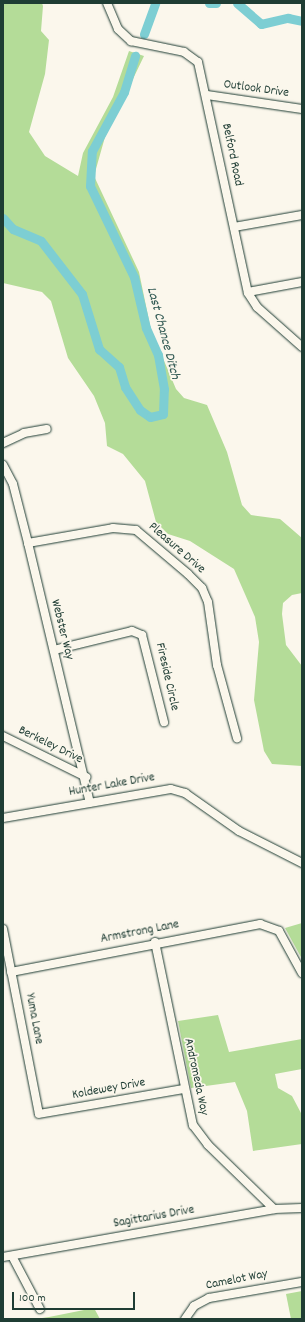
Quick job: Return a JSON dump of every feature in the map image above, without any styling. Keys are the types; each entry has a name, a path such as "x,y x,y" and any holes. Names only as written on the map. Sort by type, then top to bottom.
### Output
{"street":[{"name":"Belford Road","path":"107,3 118,29 131,41 184,52 194,58 200,67 248,292 257,307 302,347"},
{"name":"Outlook Drive","path":"207,95 302,109"},
{"path":"234,227 302,215"},
{"path":"248,292 302,282"},
{"path":"3,442 24,433 47,429"},
{"name":"Webster Way","path":"3,465 28,543 86,777 90,803"},
{"name":"Pleasure Drive","path":"28,543 113,528 136,530 188,574 202,588 208,602 217,665 237,738"},
{"name":"Fireside Circle","path":"54,650 132,631 142,635 164,722"},
{"name":"Berkeley Drive","path":"3,736 86,777"},
{"name":"Hunter Lake Drive","path":"3,818 171,789 185,793 239,831 302,863"},
{"name":"Armstrong Lane","path":"11,972 155,942 253,924 274,927 283,936 302,973"},
{"name":"Yuma Lane","path":"3,929 39,1114"},
{"name":"Andromeda Way","path":"155,942 189,1114 200,1136 274,1209"},
{"name":"Koldewey Drive","path":"39,1114 184,1089"},
{"name":"Sagittarius Drive","path":"7,1256 274,1209 302,1208"},
{"path":"7,1256 40,1309"},
{"name":"Camelot Way","path":"185,1319 194,1306 209,1298 302,1282"}],"green space":[{"path":"3,3 42,3 41,31 49,40 45,74 29,132 45,156 78,176 83,153 113,97 129,51 144,56 105,137 94,176 139,272 151,330 176,389 184,398 207,405 227,452 242,505 251,515 280,519 302,538 302,593 292,595 283,603 282,614 286,645 302,666 302,766 272,764 264,751 254,700 259,642 255,617 234,569 190,541 168,534 156,522 145,481 123,454 107,446 105,423 94,396 68,358 51,301 42,292 3,283"},
{"path":"302,923 302,959 285,928"},
{"path":"218,1015 229,1052 302,1039 302,1069 275,1074 278,1088 292,1096 302,1115 302,1144 253,1151 247,1111 235,1082 191,1088 178,1021"},
{"path":"302,1291 302,1319 291,1319 286,1294"},
{"path":"94,1308 100,1319 35,1319 49,1317"}],"waterway":[{"name":"Last Chance Ditch","path":"144,34 155,3"},
{"name":"Last Chance Ditch","path":"209,3 216,3"},
{"name":"Last Chance Ditch","path":"237,3 261,24 288,18 302,21"},
{"name":"Last Chance Ditch","path":"3,218 13,229 41,241 82,294 99,349 119,367 125,387 140,410 150,417 163,414 164,389 158,355 146,328 134,277 90,186 92,151 124,92 135,56"}]}
